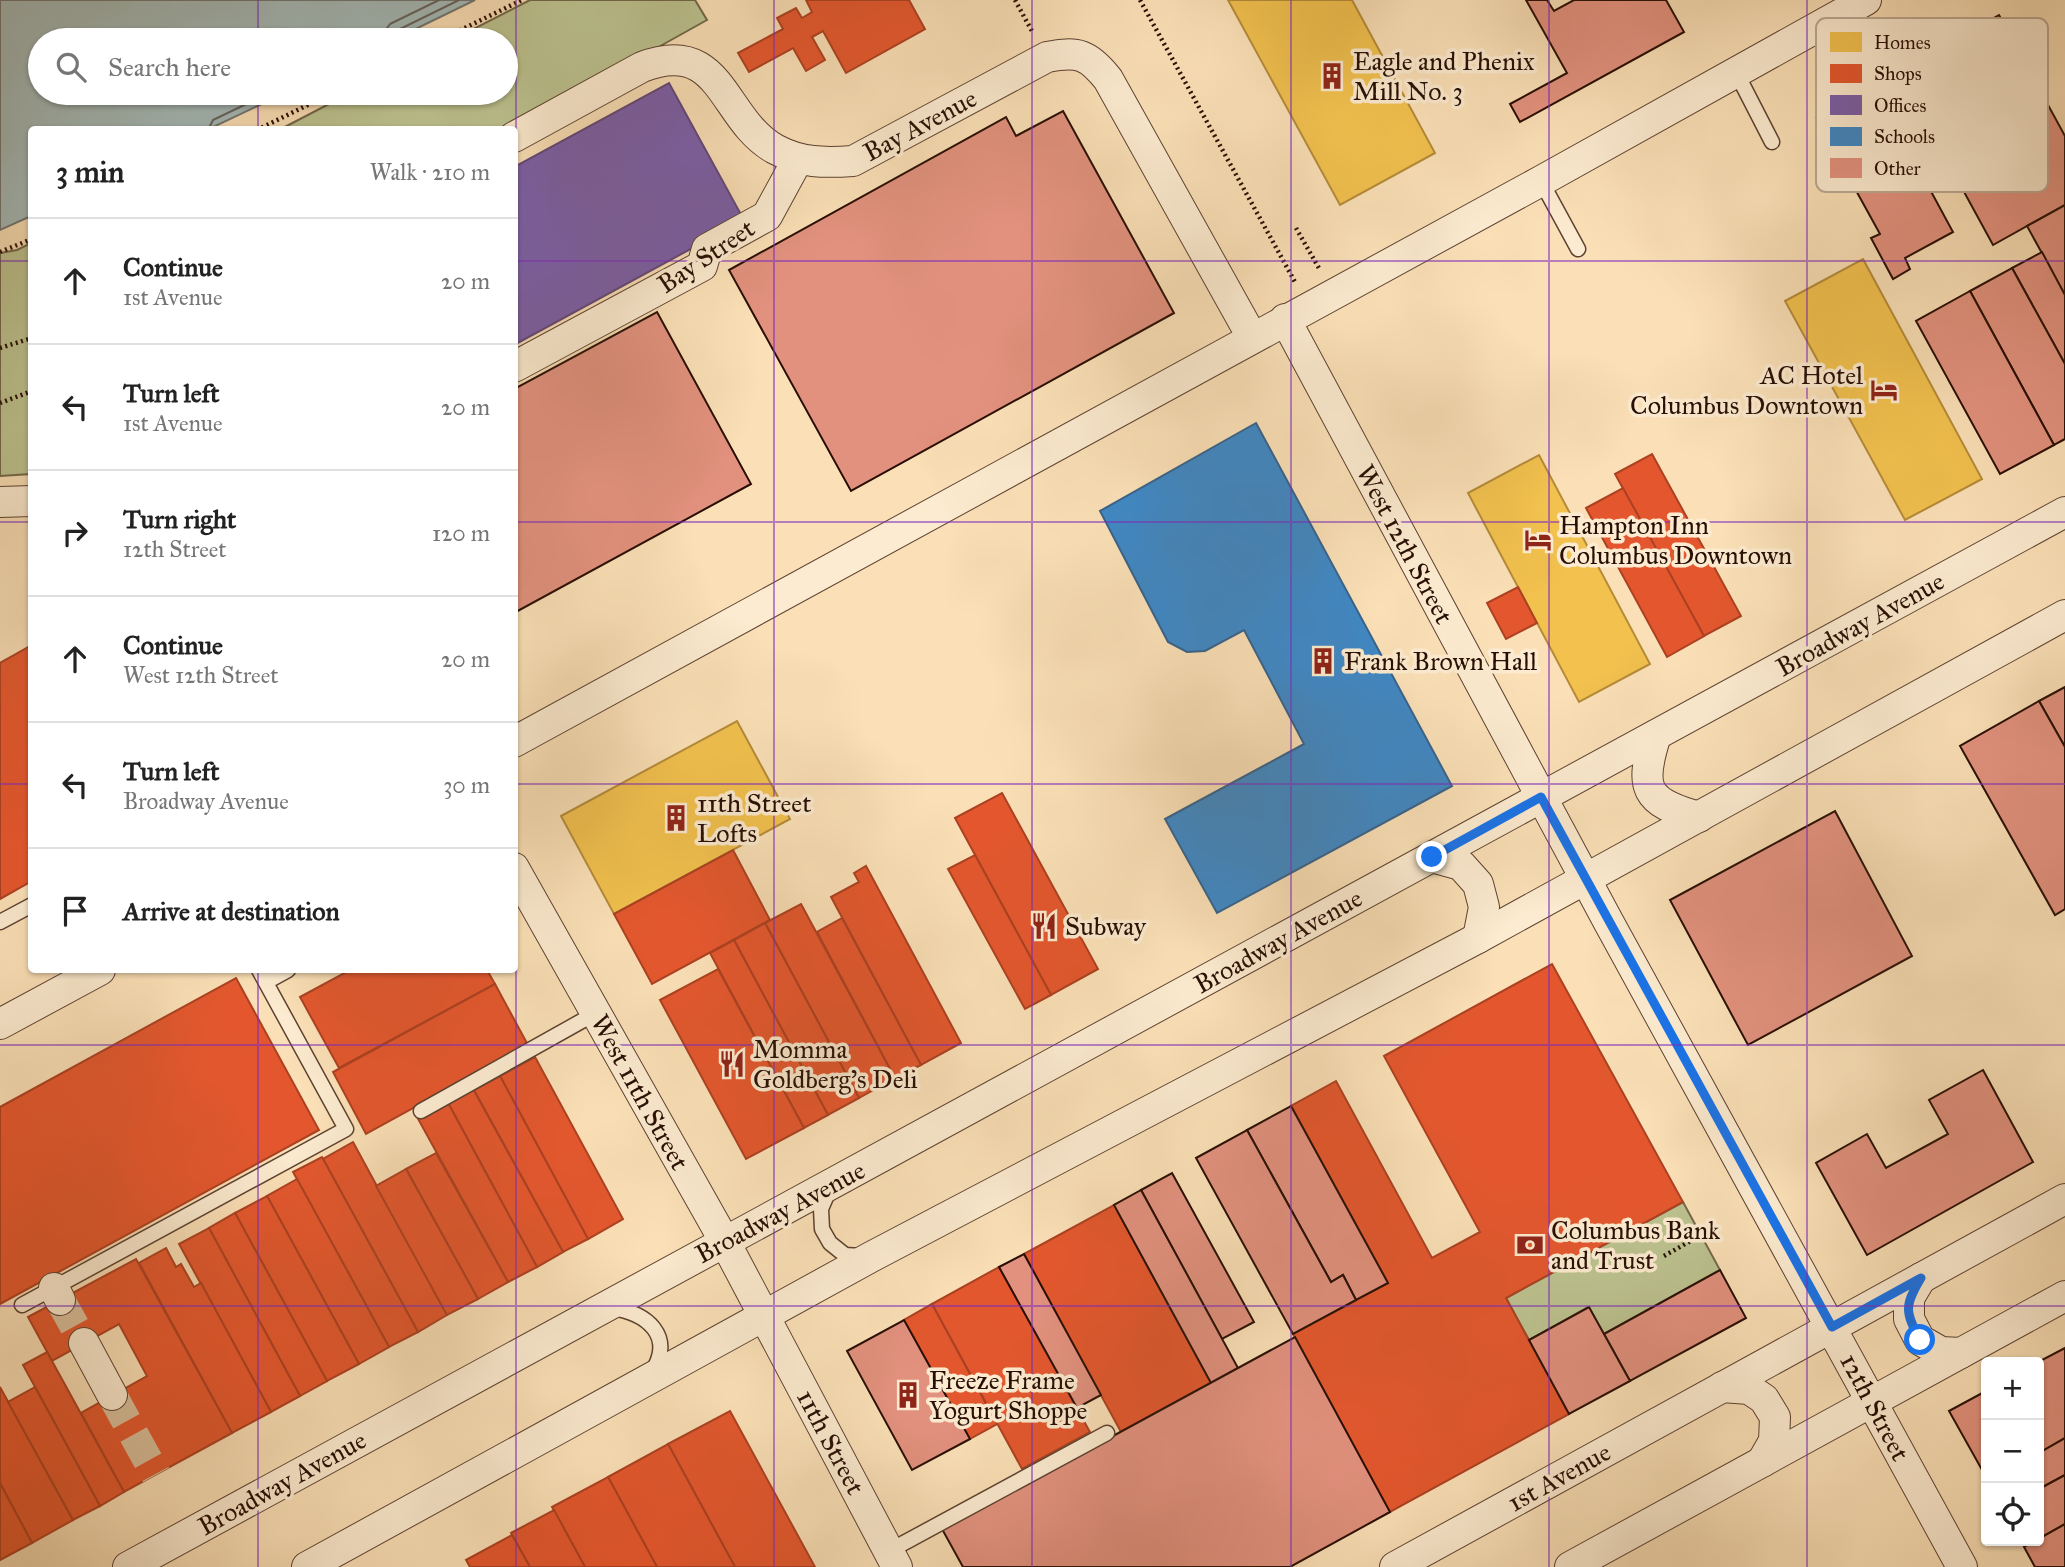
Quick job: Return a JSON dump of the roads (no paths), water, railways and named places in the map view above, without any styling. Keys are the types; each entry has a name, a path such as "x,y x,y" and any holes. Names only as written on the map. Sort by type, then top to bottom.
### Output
{"street":[{"path":"1834,18 1866,0"},
{"path":"518,740 1541,181 1816,28"},
{"name":"Bay Avenue","path":"518,135 642,67 677,58 707,72 733,108 772,148 798,159 821,164 853,161 1047,57 1066,53 1083,56 1096,63 1108,79 1252,337"},
{"name":"Bay Street","path":"518,365 702,266 707,249 767,216 798,159"},
{"name":"West 12th Street","path":"1309,306 1541,797 1585,880"},
{"path":"0,502 28,501"},
{"name":"Broadway Avenue","path":"128,1567 2065,512"},
{"path":"307,1567 871,1257 1478,938 2065,615"},
{"path":"1656,735 1646,766 1650,792 1668,808 1699,817"},
{"path":"1432,857 1461,865 1478,884 1484,907 1478,938"},
{"name":"West 11th Street","path":"518,875 725,1242 764,1317"},
{"name":"12th Street","path":"1585,880 1962,1567"},
{"path":"0,1024 94,973"},
{"name":"1st Avenue","path":"1395,1567 2065,1199"},
{"path":"1921,1278 1909,1298 1909,1319 1920,1340 1941,1353 1961,1353"},
{"path":"1570,1567 2065,1296"},
{"name":"11th Street","path":"764,1317 893,1559"},
{"path":"84,1343 112,1395"},
{"path":"1722,1387 1749,1389 1765,1399 1775,1417 1774,1441 1762,1462"}],"lane":[{"path":"1736,72 1772,142"},
{"path":"1541,181 1578,249"},
{"path":"0,922 28,907"},
{"path":"22,1305 57,1294 346,1129 263,976"},
{"path":"421,1111 596,1013"},
{"path":"832,1184 821,1209 822,1229 830,1243 845,1255 871,1257"},
{"path":"606,1307 631,1311 647,1319 657,1332 660,1344 658,1362 646,1382"},
{"path":"893,1559 1107,1433"}],"water":[{"path":"0,0 475,0 418,28 28,28 28,105 260,105 215,126 28,126 28,217 0,230"}],"tunnel":[{"path":"60,1300 84,1343"},
{"path":"112,1395 156,1475"}],"place":[{"name":"Eagle and Phenix Mill No. 3","path":"1332,76"},
{"name":"AC Hotel Columbus Downtown","path":"1884,390"},
{"name":"Hampton Inn Columbus Downtown","path":"1538,540"},
{"name":"Frank Brown Hall","path":"1323,661"},
{"name":"11th Street Lofts","path":"676,818"},
{"name":"Subway","path":"1044,926"},
{"name":"Momma Goldberg's Deli","path":"732,1064"},
{"name":"Columbus Bank and Trust","path":"1530,1245"},
{"name":"Freeze Frame Yogurt Shoppe","path":"908,1395"}]}
